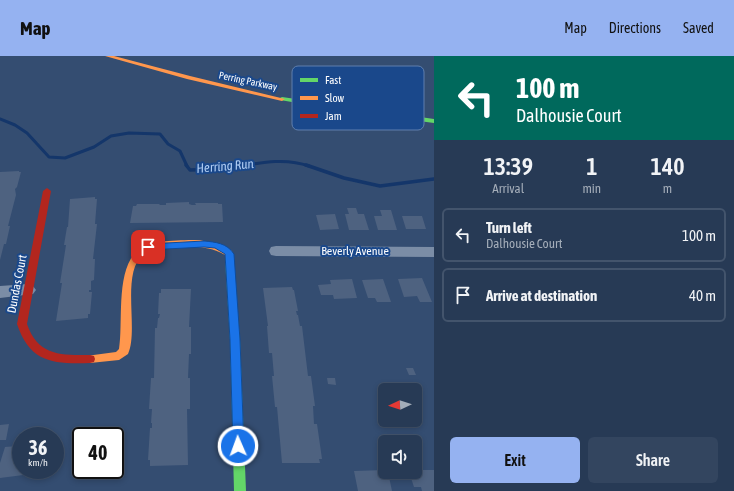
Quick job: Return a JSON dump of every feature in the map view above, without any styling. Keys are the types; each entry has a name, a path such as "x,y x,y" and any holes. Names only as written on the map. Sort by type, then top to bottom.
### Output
{"street":[{"name":"Perring Parkway","path":"108,56 147,68 233,90 292,101"},
{"name":"Perring Parkway","path":"150,58 191,69 251,82"},
{"name":"Perring Parkway","path":"424,120 434,121"},
{"name":"Dundas Court","path":"47,191 22,324 28,342 36,349 52,358 67,359 121,355 125,349 129,271 136,255 141,250 148,247 210,245 221,247 229,254 235,340 240,491"},
{"name":"Beverly Avenue","path":"276,251 434,252"},
{"path":"0,292 28,290"}],"building":[{"path":"0,172 21,172 17,187 15,189 16,195 8,226 10,226 6,244 4,244 0,260"},
{"path":"95,197 95,199 97,199 95,224 97,224 93,259 95,259 94,280 91,281 91,290 89,290 89,292 92,292 90,314 88,314 88,318 56,321 62,283 60,283 66,245 64,245 68,227 70,199"},
{"path":"189,202 189,204 192,205 196,205 195,203 222,204 223,222 130,223 133,206 136,206 137,204 166,205 166,203"},
{"path":"347,208 356,208 358,214 364,214 369,230 349,230 345,214 349,214"},
{"path":"380,210 391,210 397,230 378,230 374,216 382,216"},
{"path":"335,214 339,229 320,230 316,215"},
{"path":"402,216 422,216 426,229 406,229"},
{"path":"422,278 432,302 420,302 417,296 404,297 398,279"},
{"path":"352,279 357,298 334,299 333,295 321,295 318,285 331,284 330,280"},
{"path":"383,279 391,302 377,302 375,298 368,298 362,280"},
{"path":"292,287 294,290 298,311 296,311 297,315 300,326 302,326 308,376 311,376 315,406 313,406 314,424 317,424 322,459 319,459 320,463 282,463 277,407 275,407 272,376 274,376 272,353 269,353 268,326 263,288"},
{"path":"161,289 191,289 189,327 191,327 191,354 189,354 188,378 190,378 190,409 187,409 188,465 150,466 150,460 148,460 150,428 152,428 152,409 149,409 151,378 154,378 155,328 157,328 160,314 158,314 159,293 161,293"},
{"path":"406,368 413,368 416,375 409,375"},
{"path":"327,378 335,378 336,385 328,384"},
{"path":"9,424 6,440 0,440 0,425"},
{"path":"12,446 12,476 0,478 0,463 5,447"},
{"path":"378,470 378,479 389,479 392,491 358,491 354,471"},
{"path":"422,470 434,470 434,491 422,491 421,487 414,487 411,479 422,479"}],"waterway":[{"name":"Herring Run","path":"0,119 15,125 27,133 49,157 65,158 94,147 111,136 129,133 160,134 168,144 180,151 187,166"},
{"name":"Herring Run","path":"241,166 284,161 309,166"},
{"name":"Herring Run","path":"186,165 190,170 220,169 247,165"},
{"name":"Herring Run","path":"309,166 344,178 380,186 434,179"}],"traffic: fast":[{"path":"282,99 292,101"},
{"path":"424,120 434,121"},
{"path":"229,259 235,340 240,491"}],"traffic: slow":[{"path":"108,56 189,78 282,99"},
{"path":"90,359 119,356 124,351 126,339 128,278 131,265 138,254 148,247 190,243 211,245 220,248 229,253 229,259"}],"traffic: jam":[{"path":"47,191 22,324 26,336 32,345 39,351 57,358 90,359"}],"route":[{"path":"148,247 204,244 216,245 225,249 229,254 235,340 238,446"}]}
